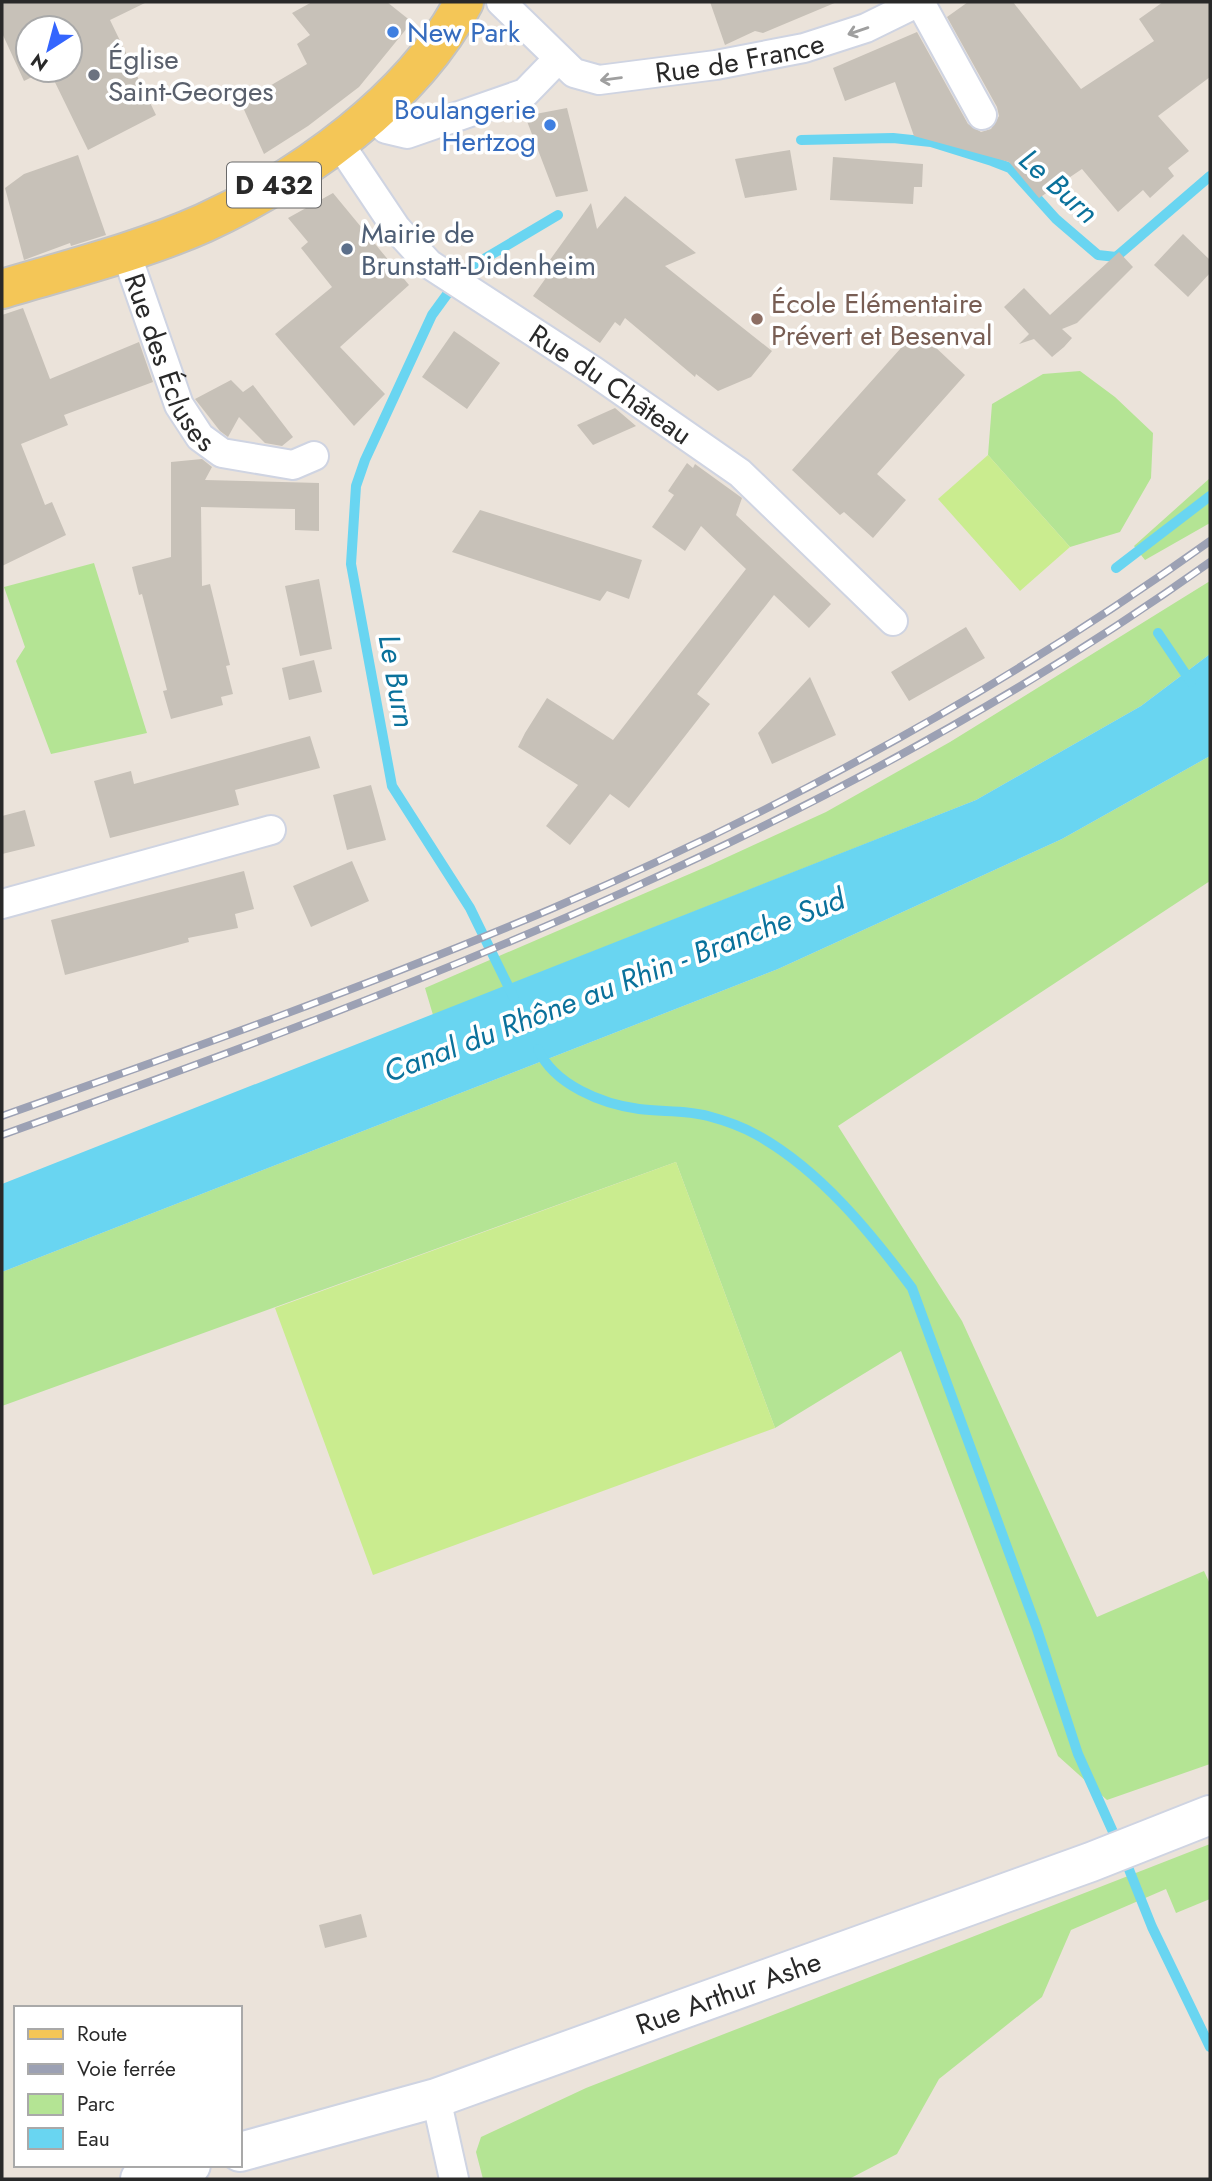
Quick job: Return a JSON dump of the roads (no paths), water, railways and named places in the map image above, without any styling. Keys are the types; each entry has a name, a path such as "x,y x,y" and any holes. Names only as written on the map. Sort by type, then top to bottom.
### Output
{"main road":[{"name":"D 432","path":"2,289 205,222 291,175 339,143 404,83 464,2"},
{"name":"Rue Arthur Ashe","path":"242,2151 436,2098 1091,1862 1210,1815"},
{"path":"140,2179 184,2167"}],"street":[{"name":"Rue de France","path":"501,2 574,73 599,80 716,65 803,48 866,28 920,2"},
{"path":"920,2 982,115"},
{"path":"372,115 386,129 407,134 525,93 558,59"},
{"name":"Rue du Château","path":"339,143 396,228 429,264 592,370 740,473 893,621"},
{"name":"Rue des Écluses","path":"125,250 179,405 200,438 222,453 293,465 314,456"},
{"path":"2,904 271,830"},
{"path":"436,2098 454,2179"}],"water":[{"name":"Canal du Rhône au Rhin - Branche Sud","path":"1210,654 1210,756 1062,839 778,969 2,1272 2,1184 976,800 1141,706"}],"waterway":[{"name":"Le Burn","path":"801,140 893,138 931,142 992,161 1010,168 1056,219 1098,255 1116,257 1210,176"},
{"name":"Le Burn","path":"467,269 558,215"},
{"name":"Le Burn","path":"448,293 432,315 365,460 356,486 351,564 392,786 470,908 514,998"},
{"path":"1116,568 1210,496"},
{"path":"1158,633 1191,682"},
{"name":"Canal du Rhône au Rhin - Branche Sud","path":"538,1049 555,1073 595,1097 639,1109 691,1113 714,1118 751,1132 780,1149 823,1184 861,1224 912,1288 1037,1629 1078,1754 1118,1843"},
{"path":"1124,1857 1152,1927 1210,2047"}],"railway":[{"path":"2,1116 347,991 551,909 637,871 807,788 891,743 1053,646 1210,541"},
{"path":"2,1135 318,1019 473,957 626,891 777,820 925,742 1069,656 1210,562"}],"place":[{"name":"New Park","path":"393,32"},
{"name":"Église Saint-Georges","path":"94,75"},
{"name":"Boulangerie Hertzog","path":"550,125"},
{"name":"Mairie de Brunstatt-Didenheim","path":"347,249"},
{"name":"École Elémentaire Prévert et Besenval","path":"757,319"}]}
